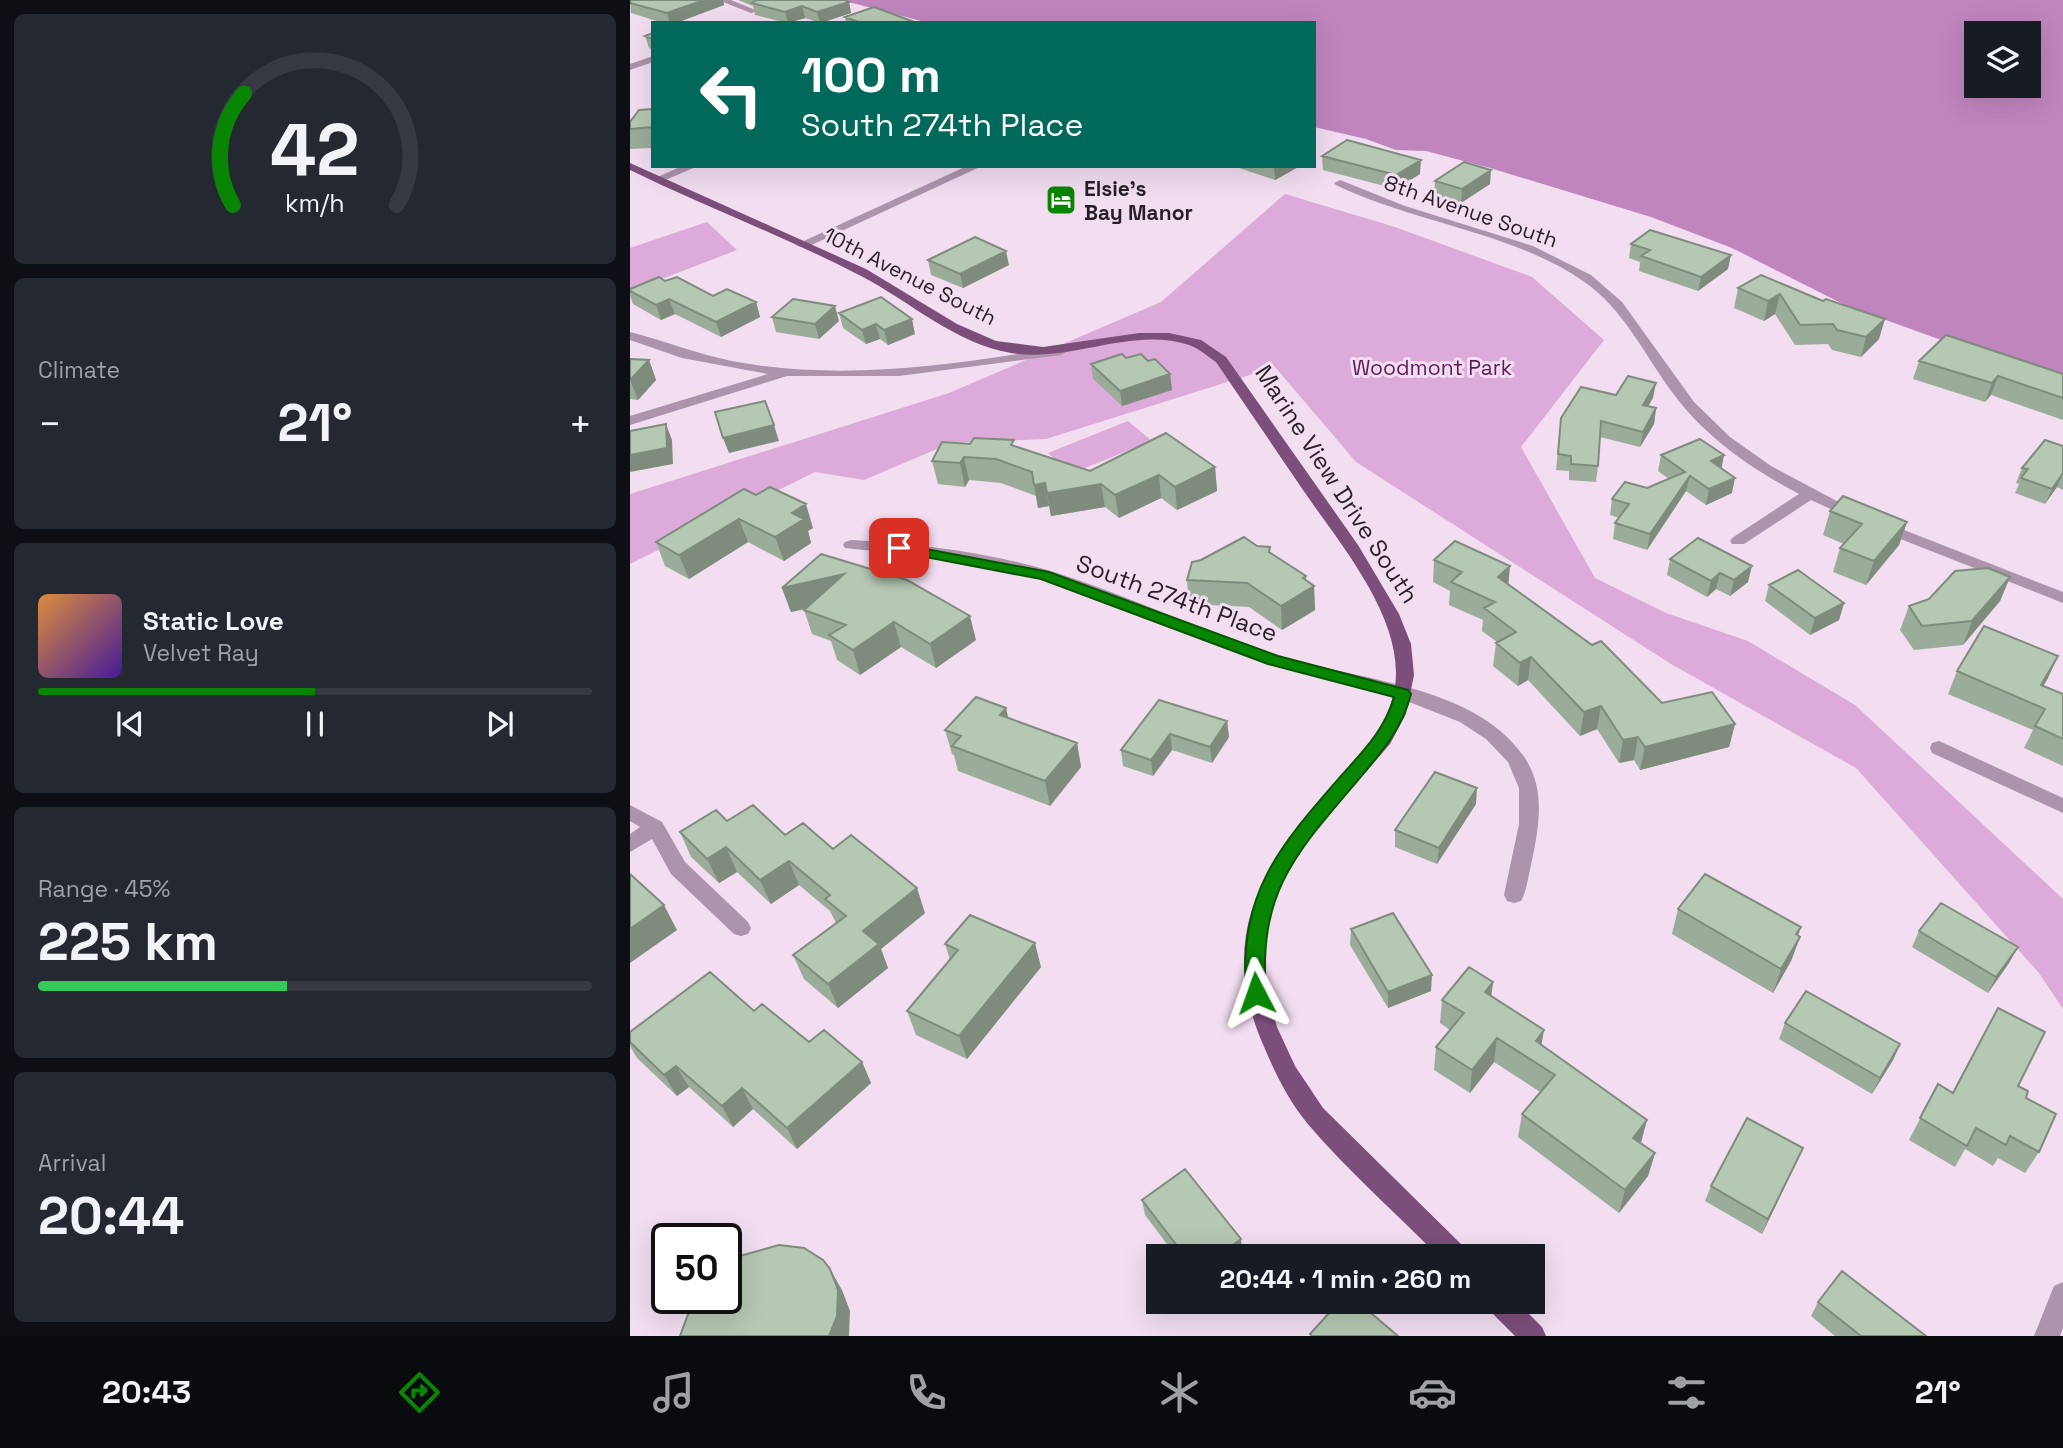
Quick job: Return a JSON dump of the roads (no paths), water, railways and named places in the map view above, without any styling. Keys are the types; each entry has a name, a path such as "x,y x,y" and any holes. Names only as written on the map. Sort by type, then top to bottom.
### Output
{"main road":[{"name":"10th Avenue South","path":"630,166 885,284 969,336 1013,349 1061,351"},
{"name":"Marine View Drive South","path":"1061,351 1164,335 1196,340 1220,356 1352,549 1391,614 1402,644 1403,694 1397,714 1383,739 1303,832 1275,876 1261,910 1253,952 1256,993 1266,1027 1287,1073 1315,1115 1443,1244"},
{"path":"1511,1314 1533,1336"}],"street":[{"path":"722,0 754,10"},
{"path":"630,67 651,60"},
{"path":"659,180 688,168"},
{"path":"801,245 973,168"},
{"name":"8th Avenue South","path":"1340,183 1377,202 1546,257 1586,277 1614,300 1662,370 1713,430 1748,459 1809,494 1972,565 2063,598"},
{"name":"Marine View Drive South","path":"630,336 689,356 790,371 932,370 1061,351"},
{"path":"630,421 790,371"},
{"path":"1738,541 1809,494"},
{"name":"South 274th Place","path":"851,545 918,550 1044,575 1274,660 1403,694 1472,719 1496,737 1517,758 1528,779 1532,797 1514,895"},
{"path":"1939,748 2063,806"},
{"path":"630,811 655,827 678,868 741,928"},
{"path":"630,844 655,827"},
{"path":"2047,1336 2063,1296"}],"place":[{"name":"Elsie's Bay Manor","path":"1061,200"}],"park label":[{"name":"Woodmont Park","path":"1432,367"}]}
